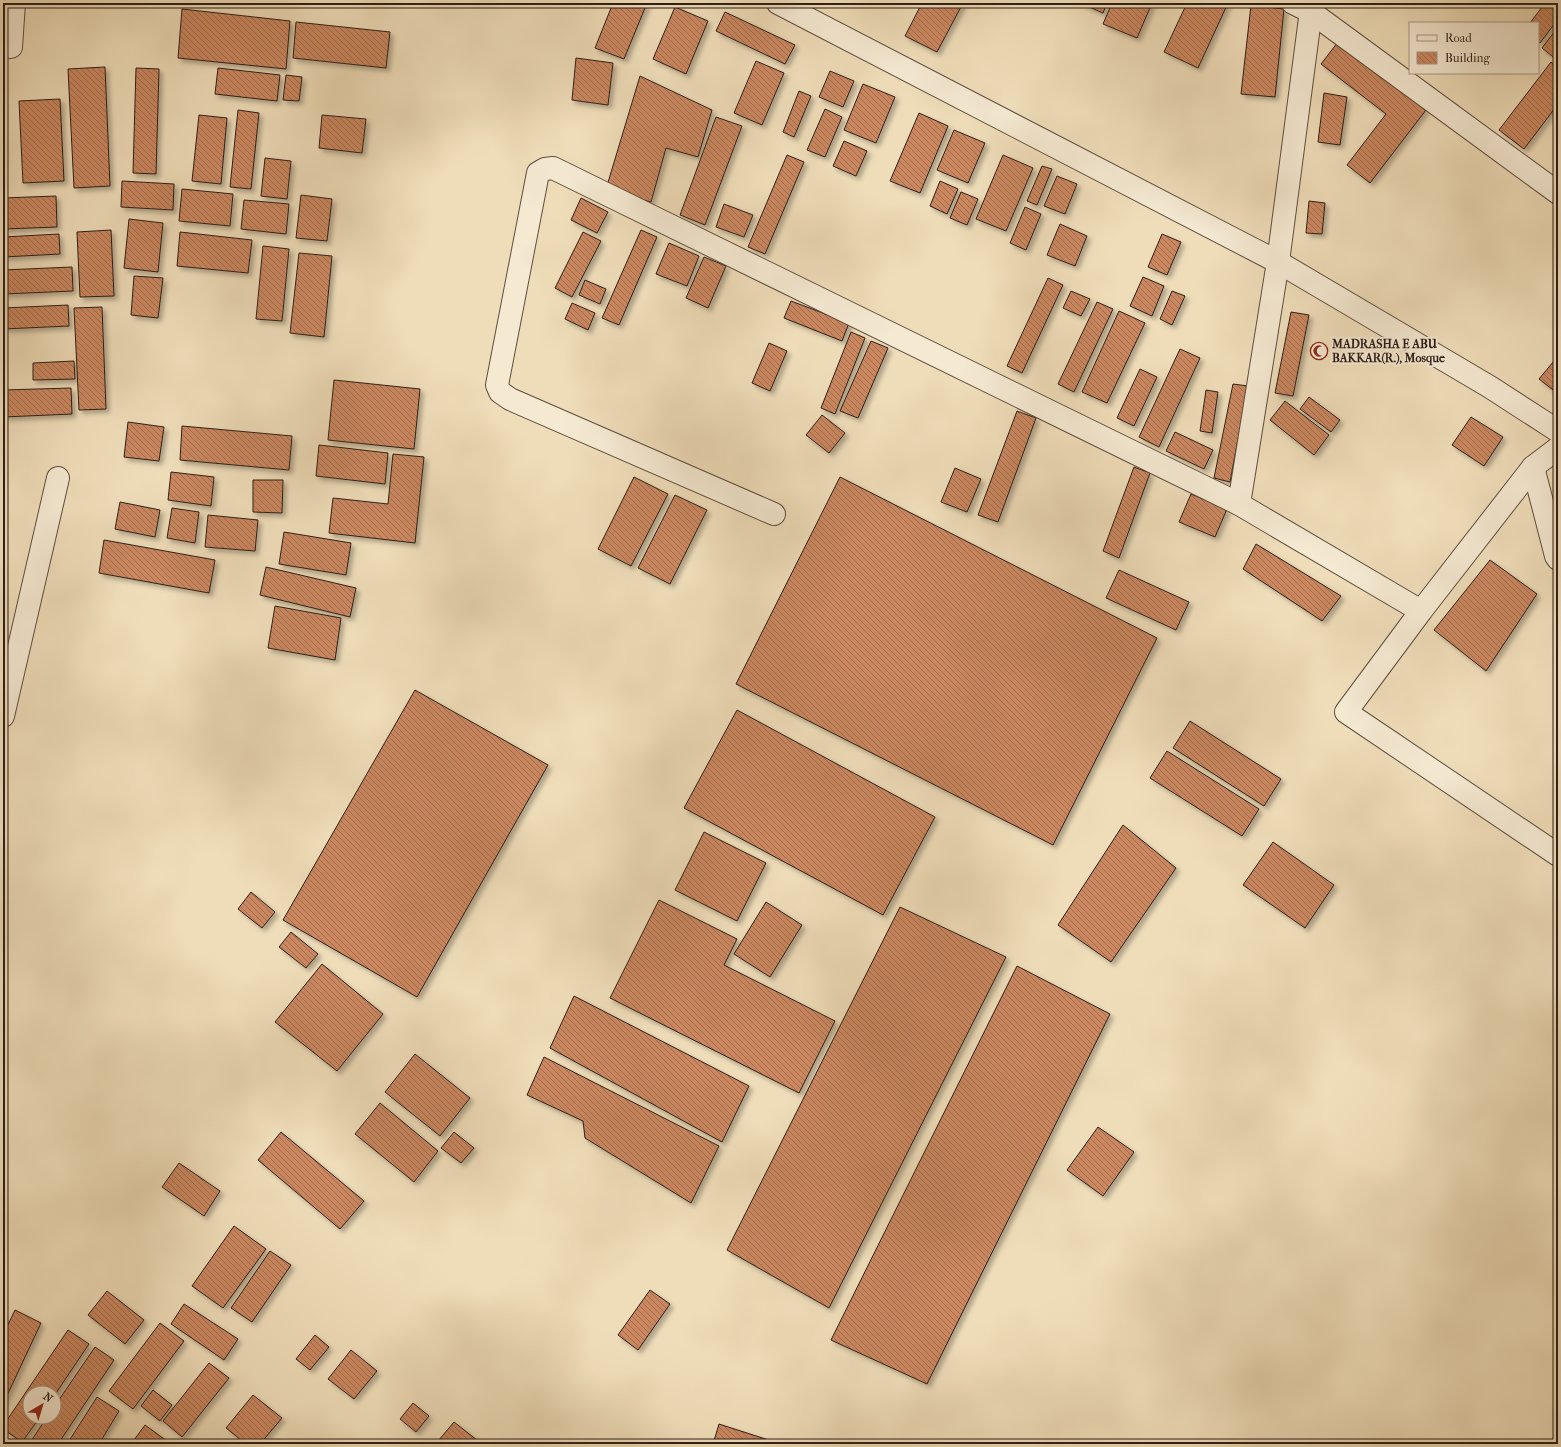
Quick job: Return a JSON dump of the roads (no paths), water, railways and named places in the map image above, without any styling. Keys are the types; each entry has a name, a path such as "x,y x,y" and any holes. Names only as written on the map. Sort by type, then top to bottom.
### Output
{"street":[{"path":"11,47 14,3"},
{"path":"778,3 1278,262 1490,387 1558,431"},
{"path":"1238,504 1278,262 1305,6"},
{"path":"1305,6 1558,194"},
{"path":"774,514 510,399 500,392 497,385 538,173 545,169 553,168 1238,504 1421,611"},
{"path":"1558,448 1532,467 1421,611 1346,712 1558,855"},
{"path":"1532,467 1558,559"},
{"path":"3,716 58,478"}],"place":[{"name":"MADRASHA E ABU BAKKAR(R.), Mosque","path":"1319,351"}]}
